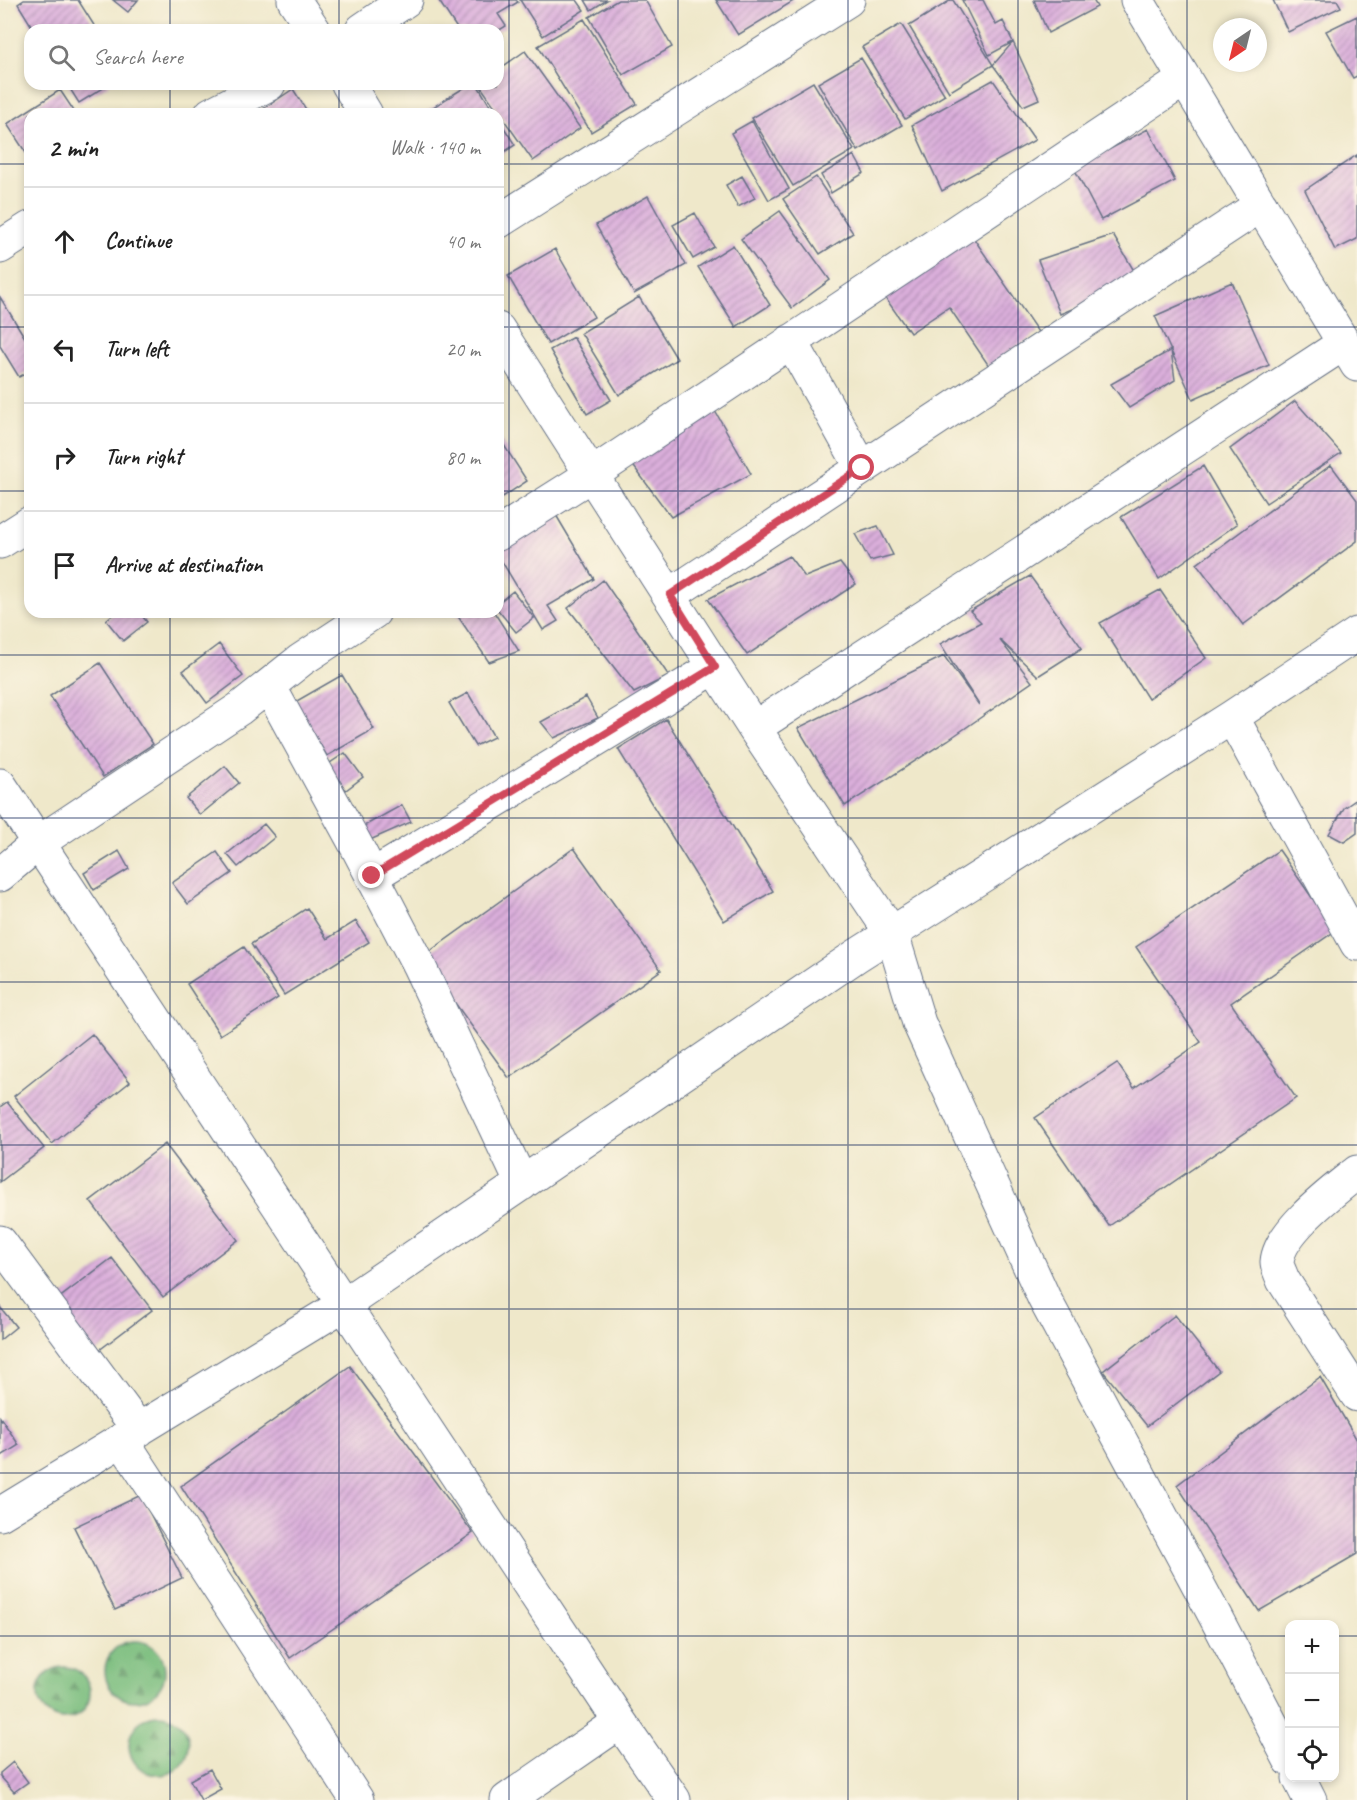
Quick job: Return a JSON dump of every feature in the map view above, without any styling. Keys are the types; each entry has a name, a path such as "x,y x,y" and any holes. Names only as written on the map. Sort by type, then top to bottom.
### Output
{"street":[{"path":"294,0 310,24"},
{"path":"371,24 406,0"},
{"path":"504,218 848,0"},
{"path":"754,728 1350,355 1185,79 1142,2"},
{"path":"504,530 591,475 1185,79"},
{"path":"223,108 257,90"},
{"path":"352,90 362,108"},
{"path":"670,595 1261,205"},
{"path":"0,247 24,232"},
{"path":"504,338 754,728 892,934 919,1023 1044,1298 1285,1750"},
{"path":"791,341 862,468"},
{"path":"0,542 24,527"},
{"path":"0,875 38,843 239,709 320,647 365,618"},
{"path":"0,1514 343,1305 856,956 1232,717 1357,634"},
{"path":"372,876 715,667"},
{"path":"269,686 419,966 522,1184"},
{"path":"1232,717 1357,944"},
{"path":"0,785 343,1305 674,1800"},
{"path":"1357,1172 1302,1218 1282,1245 1277,1262 1283,1280 1357,1395"},
{"path":"0,1242 131,1435 357,1800"},
{"path":"507,1800 620,1722"},
{"path":"1301,1782 1310,1800"}],"green space":[{"path":"135,1641 147,1643 160,1654 165,1671 163,1683 152,1696 135,1701 123,1699 110,1688 105,1671 107,1659 118,1646"},
{"path":"59,1667 69,1667 83,1674 90,1693 83,1712 69,1719 59,1719 49,1715 42,1708 38,1698 38,1688 42,1678 49,1671"},
{"path":"159,1715 180,1724 189,1745 180,1766 159,1775 138,1766 129,1745 138,1724"}],"building":[{"path":"24,0 78,0 93,24 30,24 18,4"},
{"path":"113,0 138,0 128,12"},
{"path":"516,0 518,2 498,14 506,26 504,27 504,24 454,24 439,1"},
{"path":"520,0 577,0 584,10 543,36"},
{"path":"585,0 607,0 591,10"},
{"path":"618,0 645,0 672,47 623,75 589,17"},
{"path":"716,0 795,0 738,35"},
{"path":"951,0 993,65 949,92 909,26"},
{"path":"962,0 983,0 996,25 1003,21 1013,42 989,55"},
{"path":"1034,0 1093,0 1097,7 1048,33"},
{"path":"1273,0 1337,0 1341,7 1288,32"},
{"path":"1357,16 1357,76 1353,78 1326,31"},
{"path":"584,19 637,104 591,132 538,46"},
{"path":"901,24 945,95 905,119 862,47"},
{"path":"1013,42 1039,99 1023,106 993,65"},
{"path":"525,51 580,128 533,161 504,120 504,108 496,108 483,90 504,90 504,66"},
{"path":"861,58 902,125 858,151 818,83"},
{"path":"993,80 1035,140 942,191 912,125"},
{"path":"813,82 854,150 793,186 752,118"},
{"path":"60,90 72,108 32,108"},
{"path":"71,90 100,90 79,103"},
{"path":"294,90 305,108 265,108"},
{"path":"460,90 481,90 491,108 432,108"},
{"path":"24,113 24,150 7,124"},
{"path":"752,121 789,189 769,200 731,133"},
{"path":"504,128 515,145 504,152"},
{"path":"1148,129 1175,181 1101,220 1074,168"},
{"path":"854,155 864,173 831,193 821,175"},
{"path":"1357,155 1357,239 1335,250 1305,190"},
{"path":"742,176 755,198 738,207 726,185"},
{"path":"816,177 853,233 820,254 783,199"},
{"path":"648,196 686,265 634,294 596,225"},
{"path":"780,211 830,280 792,308 741,239"},
{"path":"695,213 714,247 693,259 673,225"},
{"path":"970,233 1038,332 989,366 949,307 910,333 882,293"},
{"path":"1113,235 1140,281 1060,314 1038,260"},
{"path":"733,245 770,305 736,327 698,267"},
{"path":"555,249 594,317 548,344 508,276"},
{"path":"1232,282 1269,365 1193,399 1155,316"},
{"path":"0,297 24,336 24,374 19,377 0,346"},
{"path":"639,297 677,359 619,395 581,333"},
{"path":"573,337 611,400 587,414 550,350"},
{"path":"1171,350 1175,380 1129,408 1111,384"},
{"path":"1295,401 1341,453 1266,503 1230,449"},
{"path":"715,411 751,474 671,517 629,460"},
{"path":"504,445 527,481 504,496"},
{"path":"1331,465 1357,500 1357,541 1243,625 1197,564"},
{"path":"1203,466 1237,524 1159,579 1121,517"},
{"path":"556,515 594,579 548,606 558,621 543,630 504,565 504,545"},
{"path":"878,526 893,555 870,561 855,534"},
{"path":"789,556 805,577 840,563 856,584 747,655 708,599"},
{"path":"1030,576 1082,648 1038,676 999,639 1032,682 948,740 845,806 798,728 944,656 979,705 940,644 981,622 970,611"},
{"path":"603,580 669,676 634,693 568,608"},
{"path":"1160,590 1206,658 1148,699 1100,623"},
{"path":"513,591 534,618 516,632 504,617 504,598"},
{"path":"108,618 144,618 147,622 123,641 106,620"},
{"path":"459,618 498,618 519,651 489,662"},
{"path":"219,644 243,676 207,703 183,671"},
{"path":"100,663 153,744 103,777 50,696"},
{"path":"342,675 374,729 327,756 295,702"},
{"path":"468,693 494,737 475,746 449,703"},
{"path":"586,697 598,718 554,738 541,722"},
{"path":"666,719 773,891 724,921 618,749"},
{"path":"345,753 363,777 346,790 327,765"},
{"path":"225,766 239,783 200,815 186,798"},
{"path":"1357,799 1357,833 1344,842 1329,834 1344,808"},
{"path":"402,805 411,822 370,840 362,827"},
{"path":"264,824 275,837 238,867 227,854"},
{"path":"574,848 661,970 509,1078 422,957"},
{"path":"1279,850 1335,931 1231,1003 1296,1098 1109,1226 1035,1118 1117,1063 1134,1088 1201,1042 1136,947"},
{"path":"119,851 129,869 94,890 84,873"},
{"path":"217,852 232,873 188,904 172,883"},
{"path":"307,908 327,939 356,921 369,942 284,995 251,944"},
{"path":"244,947 278,998 220,1035 187,984"},
{"path":"92,1034 130,1082 52,1144 14,1096"},
{"path":"7,1102 44,1148 0,1182 0,1107"},
{"path":"165,1144 238,1240 163,1297 90,1201"},
{"path":"112,1258 152,1310 94,1354 54,1302"},
{"path":"0,1307 16,1327 0,1340"},
{"path":"1175,1315 1219,1371 1147,1426 1103,1371"},
{"path":"350,1366 473,1533 290,1658 181,1486"},
{"path":"1320,1377 1357,1440 1357,1554 1259,1611 1177,1485"},
{"path":"0,1417 19,1445 0,1457"},
{"path":"141,1495 182,1578 115,1610 74,1527"},
{"path":"13,1762 28,1782 14,1792 0,1776 0,1773"},
{"path":"210,1769 221,1789 201,1800 190,1780"}],"route":[{"path":"372,876 715,667 670,595 862,468"}]}
